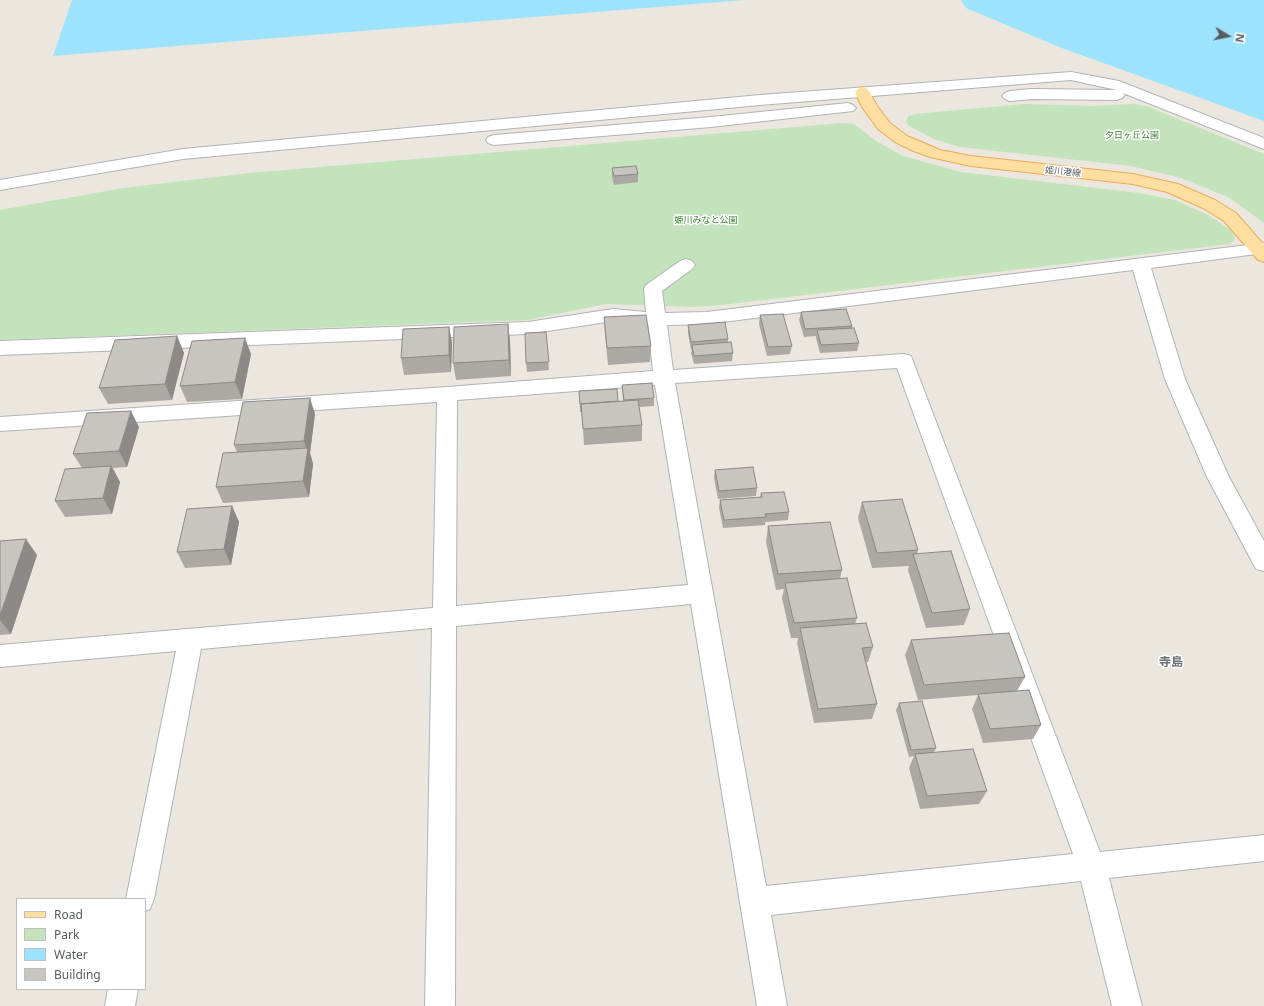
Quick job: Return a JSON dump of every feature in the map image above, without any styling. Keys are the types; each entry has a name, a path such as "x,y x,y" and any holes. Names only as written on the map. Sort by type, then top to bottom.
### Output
{"main road":[{"name":"姫川港線","path":"873,101 884,126 901,139 936,154 971,161 1133,179 1172,188 1209,204 1230,217 1262,251"}],"street":[{"path":"480,142 711,122 1071,76 1114,84 1142,97 1264,144"},
{"path":"946,100 1032,94 1104,94 1142,97"},
{"path":"0,186 183,154 760,100 873,101"},
{"path":"0,200 164,170 432,146"},
{"path":"0,348 528,328 613,316 657,319 707,318 1262,251"},
{"path":"686,265 653,289 664,377 772,1006"},
{"path":"1141,265 1176,379 1218,477 1264,562"},
{"path":"0,424 904,361 1092,867 1126,1006"},
{"path":"440,1006 447,394"},
{"path":"0,656 191,638 444,618 702,593"},
{"path":"140,898 191,638"},
{"path":"754,902 1264,848"},
{"path":"120,1006 123,990"}],"green space":[{"name":"夕日ヶ丘公園","path":"1023,104 1093,106 1135,104 1149,107 1264,154 1264,223 1230,198 1181,178 1131,166 960,147 934,139 909,126 906,122 908,116 915,114"},
{"name":"姫川みなと公園","path":"843,123 854,124 876,141 903,156 961,172 1139,193 1175,200 1208,215 1232,231 1235,239 1230,244 722,305 694,307 605,304 528,320 0,340 0,210 123,188 249,173"}],"water":[{"path":"72,0 744,0 53,56"},
{"path":"961,0 1264,0 1264,121 1059,47 966,8"}],"building":[{"path":"636,166 638,174 614,176 612,168"},
{"path":"846,309 852,326 805,329 801,312"},
{"path":"783,314 792,346 768,347 760,315"},
{"path":"646,315 651,346 607,348 604,317"},
{"path":"725,322 728,339 691,342 688,325"},
{"path":"508,324 509,360 453,363 454,327"},
{"path":"449,327 449,355 401,358 403,329"},
{"path":"854,328 859,343 821,345 817,330"},
{"path":"546,332 549,362 526,363 525,333"},
{"path":"177,336 165,384 99,388 115,340"},
{"path":"245,338 235,382 180,386 192,341"},
{"path":"731,342 733,353 694,356 692,345"},
{"path":"652,383 654,398 624,400 622,385"},
{"path":"617,389 618,401 580,404 579,391"},
{"path":"310,398 304,441 234,445 243,402"},
{"path":"638,400 642,425 583,429 581,404"},
{"path":"131,411 119,451 73,454 87,413"},
{"path":"308,448 303,481 216,487 223,453"},
{"path":"111,466 103,498 55,501 65,469"},
{"path":"753,467 757,488 719,491 715,470"},
{"path":"784,492 789,512 765,514 766,517 724,520 720,500 762,497 761,493"},
{"path":"902,499 918,550 877,553 862,502"},
{"path":"232,506 224,549 177,552 187,509"},
{"path":"830,522 842,570 778,574 768,526"},
{"path":"26,539 0,616 0,541"},
{"path":"951,551 970,609 932,613 913,554"},
{"path":"847,578 857,618 794,623 785,583"},
{"path":"866,623 873,647 862,648 877,704 818,709 800,628"},
{"path":"1009,633 1025,677 924,685 911,640"},
{"path":"1029,690 1041,725 990,729 978,694"},
{"path":"922,701 936,748 911,750 899,703"},
{"path":"973,749 987,791 927,796 915,754"}],"district":[{"name":"寺島","path":"1171,663"}]}
